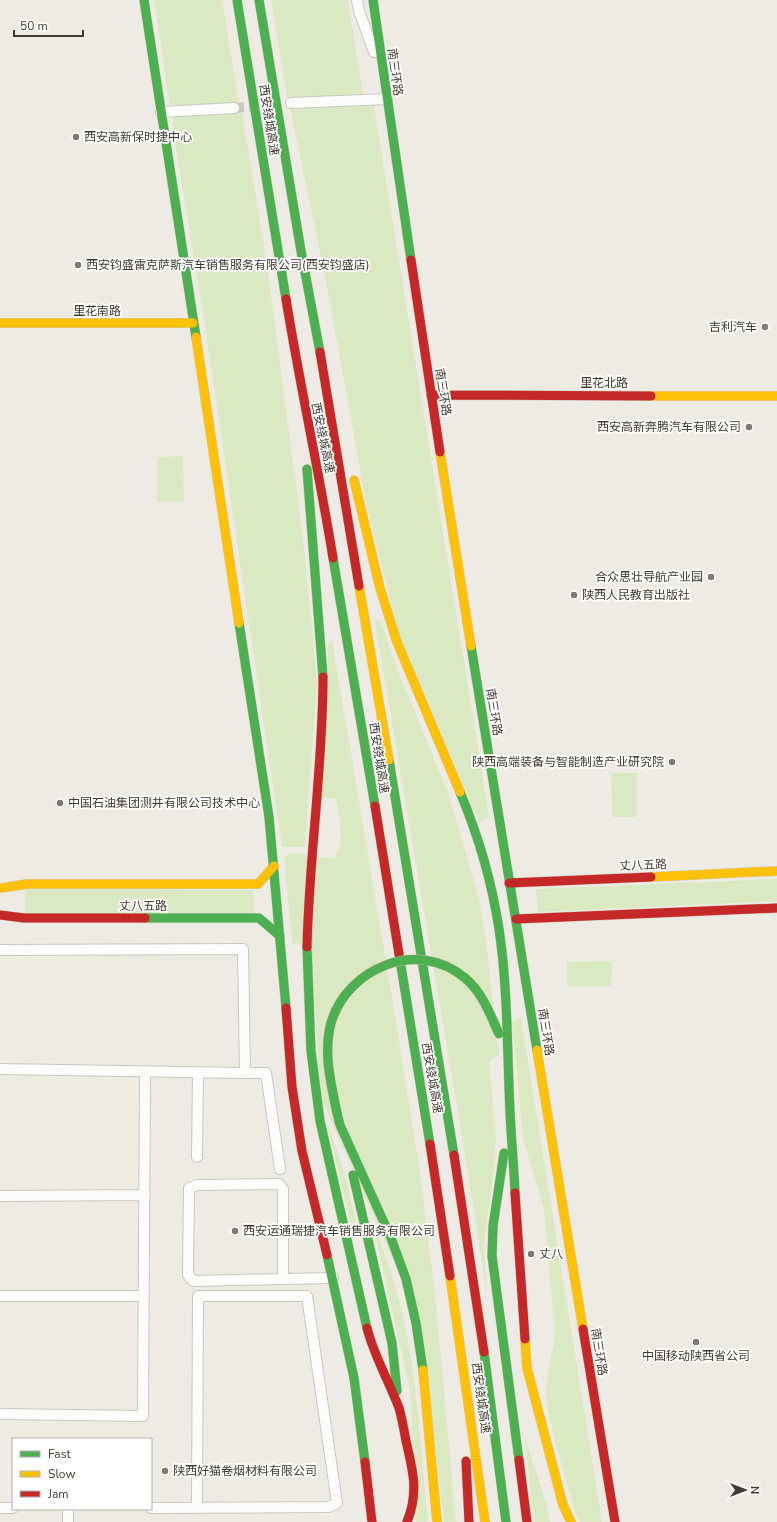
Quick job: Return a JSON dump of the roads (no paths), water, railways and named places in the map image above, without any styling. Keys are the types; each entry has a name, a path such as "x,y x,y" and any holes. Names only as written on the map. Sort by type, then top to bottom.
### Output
{"main road":[{"path":"144,0 266,801 274,866 292,1087 302,1151 333,1278 354,1378 372,1522"},
{"name":"西安绕城高速","path":"237,0 301,390 319,473 429,1131 459,1326 485,1522"},
{"name":"西安绕城高速","path":"259,0 301,251 326,384 449,1125 486,1360 506,1522"},
{"name":"南三环路","path":"373,0 431,395 509,883 615,1522"},
{"name":"里花南路","path":"0,323 193,324"},
{"path":"326,384 346,449"},
{"path":"301,390 323,668 323,721 308,908 308,1010 320,1120 328,1162 372,1347 399,1409"},
{"name":"里花北路","path":"431,395 777,396"},
{"path":"351,471 380,588 397,642 468,811 490,885 499,930 509,1041 510,1110 527,1368 554,1509"},
{"name":"丈八五路","path":"0,888 27,884 258,884 274,866"},
{"name":"丈八五路","path":"509,883 777,872"},
{"path":"516,919 777,908"},
{"name":"丈八五路","path":"0,915 24,918 259,918 280,936"},
{"path":"407,1522 413,1507 415,1490 413,1472 399,1409 392,1343 369,1239 337,1113 328,1061 329,1038 335,1011 346,994 360,979 373,969 387,964 412,960 425,960 442,964 458,972 485,1001 499,1034 510,1110"},
{"path":"503,1063 504,1162 493,1226 492,1256 527,1522"},
{"path":"340,1125 392,1238 408,1287 422,1361 437,1522"},
{"path":"459,1326 468,1522"},
{"path":"527,1368 563,1505 571,1522"}],"street":[{"path":"357,0 359,11 386,86"},
{"path":"291,104 387,98"},
{"path":"161,112 234,108"},
{"path":"0,950 243,949 245,1073"},
{"path":"0,1069 145,1073 266,1073 280,1169"},
{"path":"0,1414 143,1416 145,1073"},
{"path":"197,1157 198,1073"},
{"path":"282,1279 282,1189 279,1184 197,1184 188,1188 188,1275 193,1281 333,1278"},
{"path":"0,1196 145,1196"},
{"path":"0,1296 144,1296"},
{"path":"152,1508 197,1508 329,1507 337,1503 307,1296 198,1296 197,1508"},
{"path":"0,1508 12,1508"},
{"path":"68,1510 68,1522"}],"tunnel":[{"path":"234,108 281,104"}],"place":[{"name":"西安高新保时捷中心","path":"76,137"},
{"name":"西安钧盛雷克萨斯汽车销售服务有限公司(西安钧盛店)","path":"78,265"},
{"name":"吉利汽车","path":"765,327"},
{"name":"西安高新奔腾汽车有限公司","path":"749,427"},
{"name":"合众思壮导航产业园","path":"711,577"},
{"name":"陕西人民教育出版社","path":"574,595"},
{"name":"陕西高端装备与智能制造产业研究院","path":"672,762"},
{"name":"中国石油集团测井有限公司技术中心","path":"60,803"},
{"name":"西安运通瑞捷汽车销售服务有限公司","path":"235,1231"},
{"name":"丈八","path":"531,1254"},
{"name":"中国移动陕西省公司","path":"696,1342"},
{"name":"陕西好猫卷烟材料有限公司","path":"165,1471"}]}
